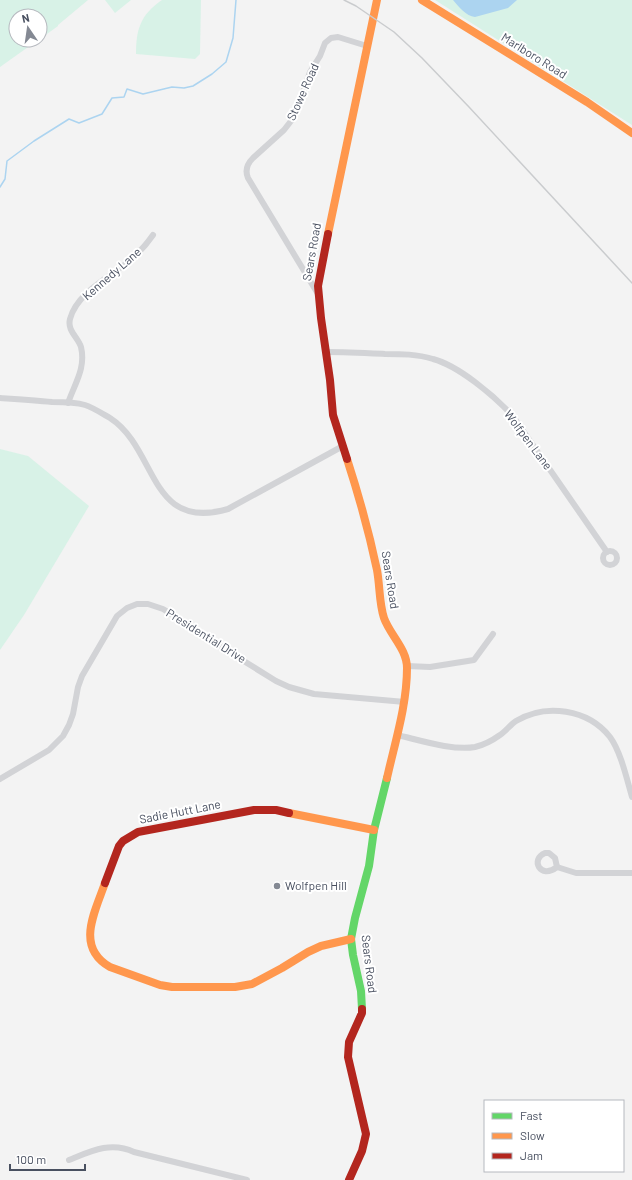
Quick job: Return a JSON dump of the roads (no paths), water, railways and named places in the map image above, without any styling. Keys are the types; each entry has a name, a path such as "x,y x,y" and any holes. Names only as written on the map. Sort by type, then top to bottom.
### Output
{"street":[{"name":"Sears Road","path":"349,1180 362,1151 366,1134 348,1057 348,1046 362,1014 361,991 351,939 369,866 374,830 405,702 407,666 404,653 392,635 381,608 378,575 372,546 360,499 332,407 327,352 318,286 322,260 377,0"},
{"name":"Marlboro Road","path":"422,0 587,102 632,133"},
{"name":"Stowe Road","path":"318,294 248,178 246,170 249,162 284,130 296,113 310,72 320,56 324,43 331,38 338,37 367,46"},
{"name":"Kennedy Lane","path":"68,403 82,367 80,346 69,326 74,310 81,300 103,279 135,256 153,235"},
{"name":"Wolfpen Lane","path":"327,352 412,355 427,357 442,362 455,369 475,383 507,410 516,421 607,552"},
{"path":"0,398 87,405 110,418 129,436 164,495 179,507 196,512 210,513 228,509 343,446"},
{"name":"Presidential Drive","path":"0,779 49,750 63,736 73,714 78,687 82,676 117,616 127,608 137,604 148,604 163,609 276,681 289,687 314,694 405,702"},
{"path":"407,666 430,667 474,660 493,634"},
{"path":"397,735 457,747 473,747 483,745 499,736 516,722 532,714 552,711 570,712 602,728 611,738 630,779 632,797"},
{"name":"Sadie Hutt Lane","path":"351,939 321,946 252,984 235,987 172,988 142,979 107,965 94,953 89,938 94,915 119,846 123,841 138,832 222,815 265,809 374,830"},
{"path":"557,867 576,873 632,873"},
{"path":"69,1160 94,1150 106,1147 118,1147 247,1180"}],"water":[{"path":"453,0 517,0 508,8 475,17 466,13"}],"waterway":[{"path":"0,187 5,179 7,161 34,141 69,119 79,123 102,114 112,98 124,97 127,89 143,94 172,87 184,88 193,86 212,74 226,62 233,38 236,0"}],"railway":[{"path":"344,0 356,6 394,32 422,58 632,283"}],"place":[{"name":"Wolfpen Hill","path":"277,886"}]}
